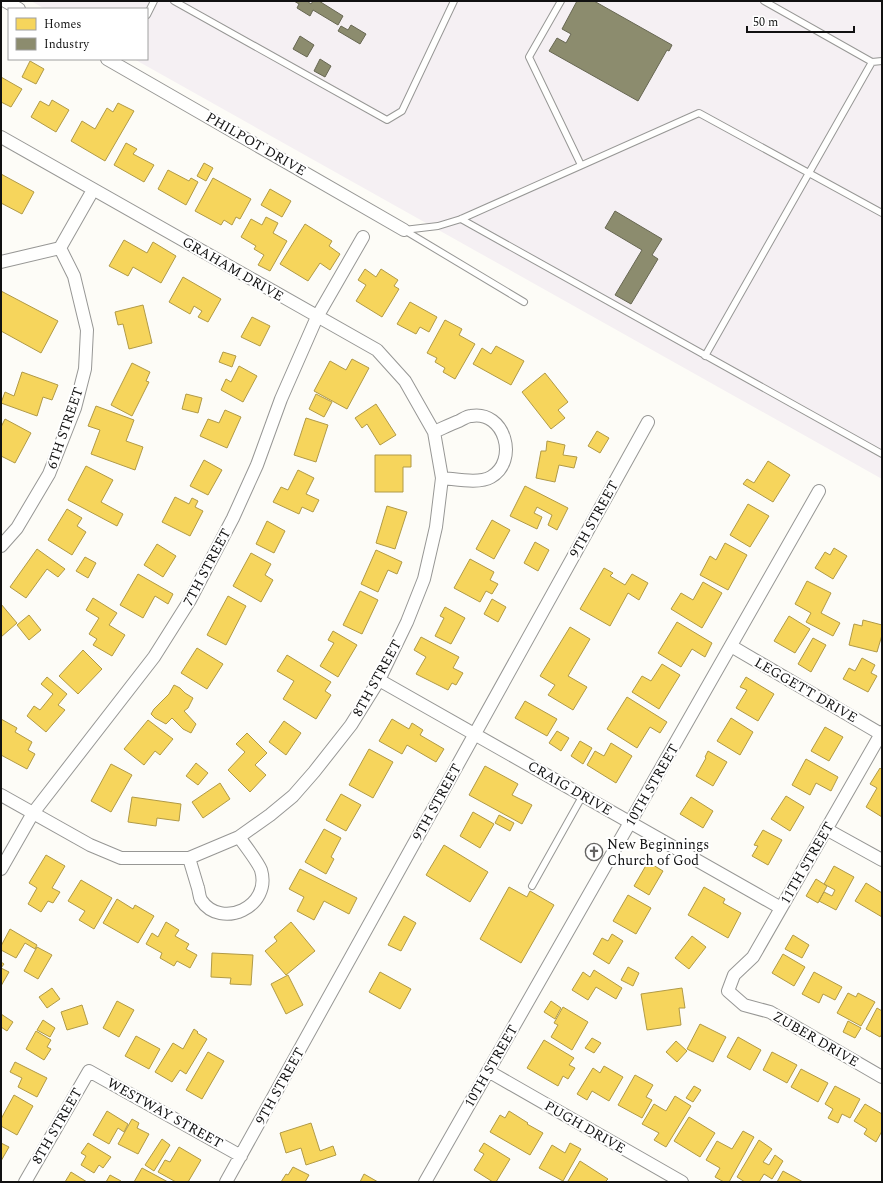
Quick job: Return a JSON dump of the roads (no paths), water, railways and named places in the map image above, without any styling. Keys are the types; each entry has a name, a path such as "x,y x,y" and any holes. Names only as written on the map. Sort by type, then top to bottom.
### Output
{"street":[{"path":"5,1 17,8"},
{"name":"PHILPOT DRIVE","path":"111,60 122,63 404,230"},
{"name":"GRAHAM DRIVE","path":"1,138 377,350 405,381 434,432"},
{"path":"1,262 60,248 93,190"},
{"name":"7TH STREET","path":"1,869 33,813 154,657 190,600 236,512 257,465 281,400 317,317 363,237"},
{"name":"6TH STREET","path":"1,546 17,528 49,474 75,408 85,368 87,330 74,276 60,248"},
{"path":"434,432 470,416 483,416 495,422 502,431 506,443 505,457 500,469 491,477 479,481 442,478"},
{"name":"9TH STREET","path":"226,1182 648,422"},
{"name":"8TH STREET","path":"189,858 239,836 270,815 293,796 351,725 379,680 407,622 424,579 436,527 442,478 434,432"},
{"name":"10TH STREET","path":"425,1182 819,491"},
{"name":"LEGGETT DRIVE","path":"731,646 882,733"},
{"name":"CRAIG DRIVE","path":"379,680 781,908"},
{"name":"11TH STREET","path":"728,991 734,975 753,957 882,733"},
{"path":"1,794 90,845 121,858 189,858 201,899 209,908 222,914 237,913 249,908 258,898 262,882 260,869 239,836"},
{"path":"826,829 882,860"},
{"name":"ZUBER DRIVE","path":"728,991 744,1005 770,1012 882,1077"},
{"name":"8TH STREET","path":"25,1182 90,1070"},
{"name":"WESTWAY STREET","path":"90,1070 241,1156"},
{"name":"PUGH DRIVE","path":"488,1071 682,1182"}],"lane":[{"path":"148,13 154,1"},
{"path":"174,1 387,120 402,111 454,1"},
{"path":"561,1 529,57 581,165"},
{"path":"764,1 872,62 882,61"},
{"path":"705,356 872,62"},
{"path":"404,230 438,226 461,219 699,113 882,213"},
{"path":"461,219 882,454"},
{"path":"404,230 524,302"},
{"path":"532,886 583,796"}],"place":[{"name":"New Beginnings Church of God","path":"594,852"}]}
